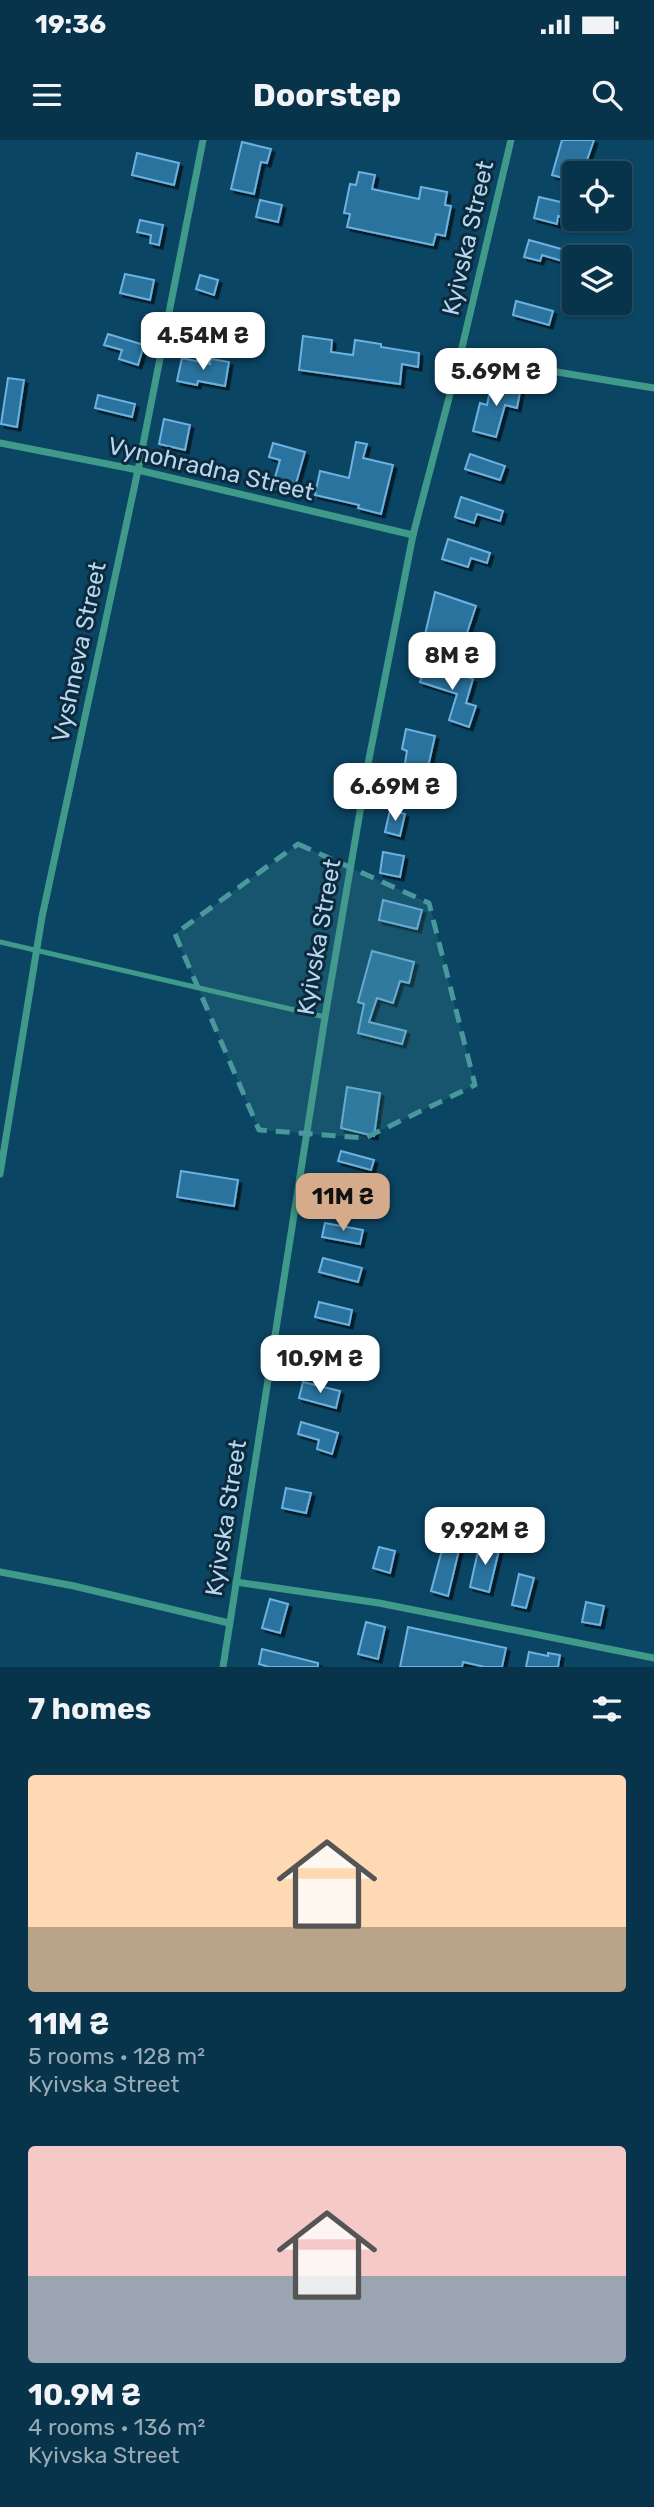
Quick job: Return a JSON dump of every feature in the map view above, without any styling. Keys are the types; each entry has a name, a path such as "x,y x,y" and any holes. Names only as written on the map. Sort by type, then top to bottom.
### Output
{"street":[{"name":"Vyshneva Street","path":"0,1174 36,950 138,470 203,140"},
{"name":"Kyivska Street","path":"223,1667 325,1017 369,759 413,535 460,356 511,140"},
{"path":"460,356 654,388"},
{"name":"Vynohradna Street","path":"0,443 138,470 413,535"},
{"path":"0,1572 74,1586 229,1623"},
{"path":"236,1582 379,1604 654,1658"}],"lane":[{"path":"0,942 325,1017"}],"highlighted area":[{"path":"298,844 429,903 475,1085 365,1138 259,1130 175,934"}],"building":[{"path":"562,140 594,140 587,161 562,161 562,178 552,175"},
{"path":"242,142 271,149 267,163 261,162 254,194 231,189"},
{"path":"137,153 179,163 174,185 132,175"},
{"path":"359,172 375,175 372,189 419,199 421,187 447,192 445,205 451,206 445,236 436,234 433,245 347,227 350,214 344,213 350,184 356,185"},
{"path":"539,197 562,202 562,217 558,216 557,224 534,218"},
{"path":"260,200 282,205 278,222 256,217"},
{"path":"140,220 163,225 159,245 150,243 151,235 137,232"},
{"path":"529,240 562,249 562,261 542,255 540,261 524,257"},
{"path":"125,274 154,280 150,300 120,293"},
{"path":"200,275 218,280 214,295 196,289"},
{"path":"516,301 553,311 549,325 513,315"},
{"path":"202,316 232,321 229,337 199,332"},
{"path":"108,334 144,345 138,365 119,359 122,350 104,345"},
{"path":"303,336 332,340 331,352 353,355 355,340 419,353 418,367 402,364 400,384 299,370"},
{"path":"182,358 210,364 211,359 229,362 225,386 198,381 197,385 177,381"},
{"path":"8,378 24,380 17,427 1,424"},
{"path":"492,381 521,387 517,408 505,405 496,437 473,431 480,403 487,405"},
{"path":"98,395 135,404 132,417 95,408"},
{"path":"164,419 190,425 185,450 159,444"},
{"path":"356,442 367,444 363,458 393,465 381,514 358,508 359,505 315,495 320,471 349,478"},
{"path":"273,443 305,452 293,494 272,488 280,460 269,457"},
{"path":"470,454 505,466 500,480 465,469"},
{"path":"461,497 503,511 500,521 477,514 474,523 455,517"},
{"path":"448,539 490,553 487,563 471,558 468,567 442,559"},
{"path":"435,592 476,606 467,633 470,633 467,644 452,640 449,650 423,643"},
{"path":"425,664 473,679 466,703 476,706 469,727 449,720 457,694 420,682"},
{"path":"406,729 435,736 428,767 449,770 445,794 401,787 407,751 402,749"},
{"path":"390,810 405,814 400,836 385,832"},
{"path":"383,852 404,856 400,877 380,873"},
{"path":"383,900 422,910 417,929 379,920"},
{"path":"372,951 414,962 409,983 400,981 393,1003 377,998 369,1022 406,1031 402,1044 358,1033 364,1004 358,1002"},
{"path":"347,1087 380,1093 374,1136 341,1128"},
{"path":"341,1151 374,1160 371,1170 338,1161"},
{"path":"181,1171 238,1180 234,1206 177,1197"},
{"path":"337,1185 375,1193 371,1211 333,1203"},
{"path":"325,1223 363,1230 360,1244 322,1237"},
{"path":"323,1258 362,1268 358,1282 319,1272"},
{"path":"319,1302 352,1310 349,1325 315,1317"},
{"path":"308,1342 355,1353 351,1369 304,1358"},
{"path":"303,1382 340,1391 336,1408 299,1398"},
{"path":"301,1422 338,1433 332,1454 317,1449 319,1440 298,1434"},
{"path":"286,1488 311,1493 306,1513 282,1508"},
{"path":"480,1542 500,1546 489,1592 470,1587"},
{"path":"443,1546 459,1550 448,1596 431,1591"},
{"path":"379,1547 395,1551 390,1573 373,1568"},
{"path":"519,1574 534,1578 526,1608 512,1605"},
{"path":"270,1599 288,1604 280,1633 262,1628"},
{"path":"586,1602 604,1606 600,1625 582,1622"},
{"path":"366,1622 385,1627 378,1659 358,1654"},
{"path":"408,1627 506,1648 502,1667 485,1667 463,1662 462,1667 400,1667"},
{"path":"262,1649 318,1663 318,1667 269,1667 259,1664"},
{"path":"529,1652 548,1656 548,1653 560,1655 558,1667 526,1667"}]}
